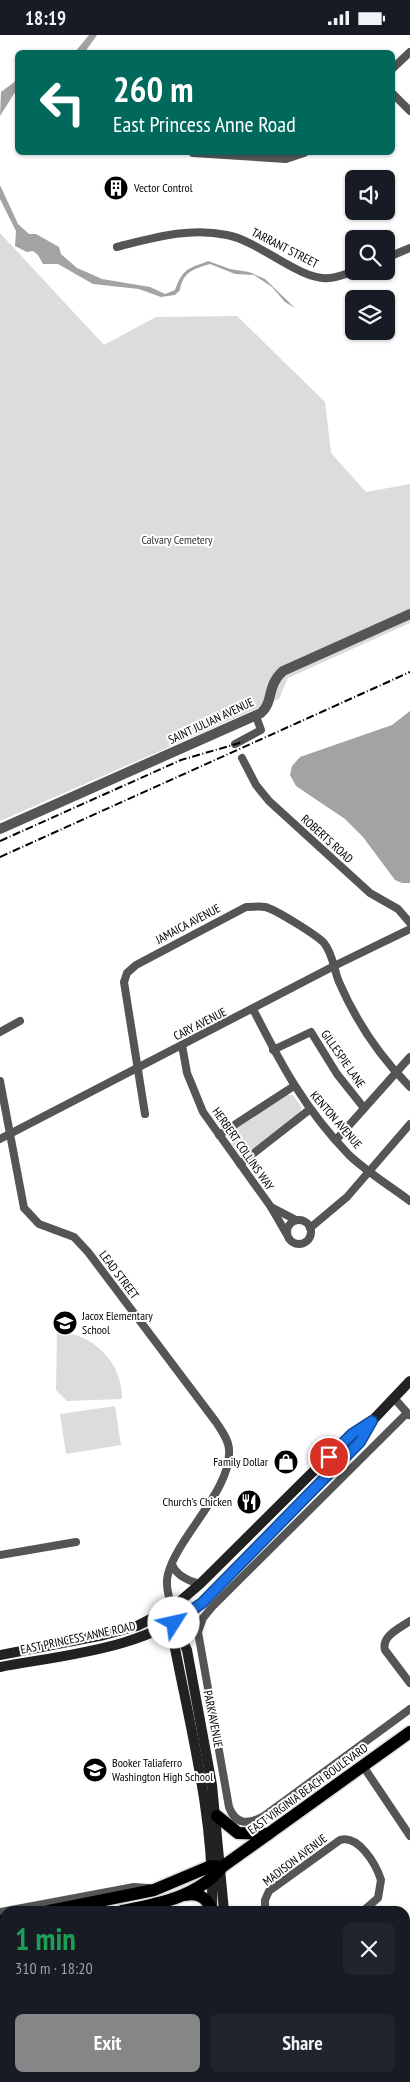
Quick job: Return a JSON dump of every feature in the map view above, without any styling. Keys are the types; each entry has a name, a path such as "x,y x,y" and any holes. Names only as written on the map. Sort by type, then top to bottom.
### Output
{"main road":[{"name":"EAST PRINCESS ANNE ROAD","path":"0,1655 104,1635 138,1626 172,1608 200,1584 352,1434 372,1421 410,1381"},
{"name":"EAST PRINCESS ANNE ROAD","path":"0,1667 133,1641 174,1623 202,1603 360,1442 372,1421"},
{"name":"PARK AVENUE","path":"172,1608 173,1638 223,1906"},
{"name":"PARK AVENUE","path":"174,1623 188,1650 217,1816 212,1906"},
{"name":"EAST VIRGINIA BEACH BOULEVARD","path":"147,1906 180,1896 410,1732"},
{"path":"217,1816 238,1833 268,1834"},
{"name":"EAST VIRGINIA BEACH BOULEVARD","path":"74,1906 154,1890 215,1871"},
{"path":"180,1896 197,1894 207,1901 210,1906"}],"street":[{"path":"395,66 410,52"},
{"path":"395,96 410,111"},
{"path":"218,155 267,159 286,159 298,155"},
{"name":"TARRANT STREET","path":"117,247 174,233 208,232 226,234 250,242 310,276 328,278 345,273"},
{"path":"395,254 410,248"},
{"name":"SAINT JULIAN AVENUE","path":"0,829 256,716 268,706 272,685 283,671 410,614"},
{"path":"235,744 261,730 256,716"},
{"name":"ROBERTS ROAD","path":"242,759 256,785 269,801 370,893 398,909 410,923"},
{"name":"JAMAICA AVENUE","path":"145,1114 124,982 127,973 136,965 227,915 246,907 267,907 314,934 324,943 343,990 368,1037 396,1073 410,1087"},
{"name":"CARY AVENUE","path":"0,1139 334,966 410,929"},
{"name":"KENTON AVENUE","path":"253,1009 274,1050 309,1110 350,1156 410,1201"},
{"path":"0,1032 20,1021"},
{"name":"GILLESPIE LANE","path":"274,1050 311,1032 337,1074 364,1108"},
{"name":"HERBERT COLLINS WAY","path":"182,1045 187,1073 202,1112 271,1207 286,1233"},
{"path":"336,1140 410,1057"},
{"name":"LEAD STREET","path":"0,1081 8,1135 24,1208 39,1224 74,1237 88,1252 216,1422 229,1447 226,1470 172,1564 167,1583 172,1608"},
{"path":"219,1135 294,1086"},
{"path":"240,1164 309,1110"},
{"path":"296,1220 288,1227 286,1233 291,1242 301,1244 310,1238 310,1228 347,1197 410,1125"},
{"name":"HERBERT COLLINS WAY","path":"271,1207 296,1220 303,1221 310,1228"},
{"path":"394,1399 408,1415 212,1607 199,1625 199,1642 229,1808 236,1819 244,1823 249,1823 264,1816 410,1709"},
{"path":"0,1555 76,1542"},
{"path":"172,1564 179,1574 186,1579 200,1584"},
{"path":"410,1621 387,1637 384,1644 385,1650 410,1683"},
{"path":"363,1766 410,1836"},
{"path":"217,1816 229,1808"},
{"name":"MADISON AVENUE","path":"265,1906 266,1895 275,1885 340,1840 348,1838 357,1843 381,1880 378,1898 369,1906"},
{"path":"32,1906 134,1887 154,1890"}],"green space":[{"name":"Calvary Cemetery","path":"0,233 104,345 156,317 237,316 325,402 331,453 366,492 410,484 410,623 288,678 279,699 0,821"},
{"path":"287,1095 293,1095 302,1108 299,1114 246,1155 240,1156 227,1137 229,1133"},
{"path":"57,1331 70,1333 82,1338 103,1352 117,1373 121,1385 122,1399 67,1401 56,1390"},
{"path":"115,1406 121,1445 66,1454 60,1414"}],"shaded area":[{"path":"89,35 97,35 86,50 77,50"},
{"path":"15,82 15,92 0,116 1,92"},
{"path":"0,185 18,224 29,234 36,234 59,247 61,254 77,268 102,279 150,287 165,294 175,290 181,277 187,270 208,261 230,269 249,272 265,279 295,308 285,302 272,287 254,275 235,274 210,264 186,275 180,290 175,295 161,297 139,289 93,284 58,264 43,264 38,255 33,251 27,252 15,246 16,231 0,199"},
{"path":"410,711 410,883 402,883 395,880 363,837 345,819 296,786 290,775 292,766 300,757 392,725"}],"railway":[{"path":"0,857 410,672"},
{"path":"0,841 181,760 243,742"}],"place":[{"name":"Vector Control","path":"116,188"},
{"name":"Jacox Elementary School","path":"65,1323"},
{"name":"Family Dollar","path":"286,1462"},
{"name":"Church's Chicken","path":"249,1502"},
{"name":"Booker Taliaferro Washington High School","path":"95,1770"}],"route":[{"path":"174,1623 202,1603 360,1442 372,1421 352,1434 329,1457"}]}
